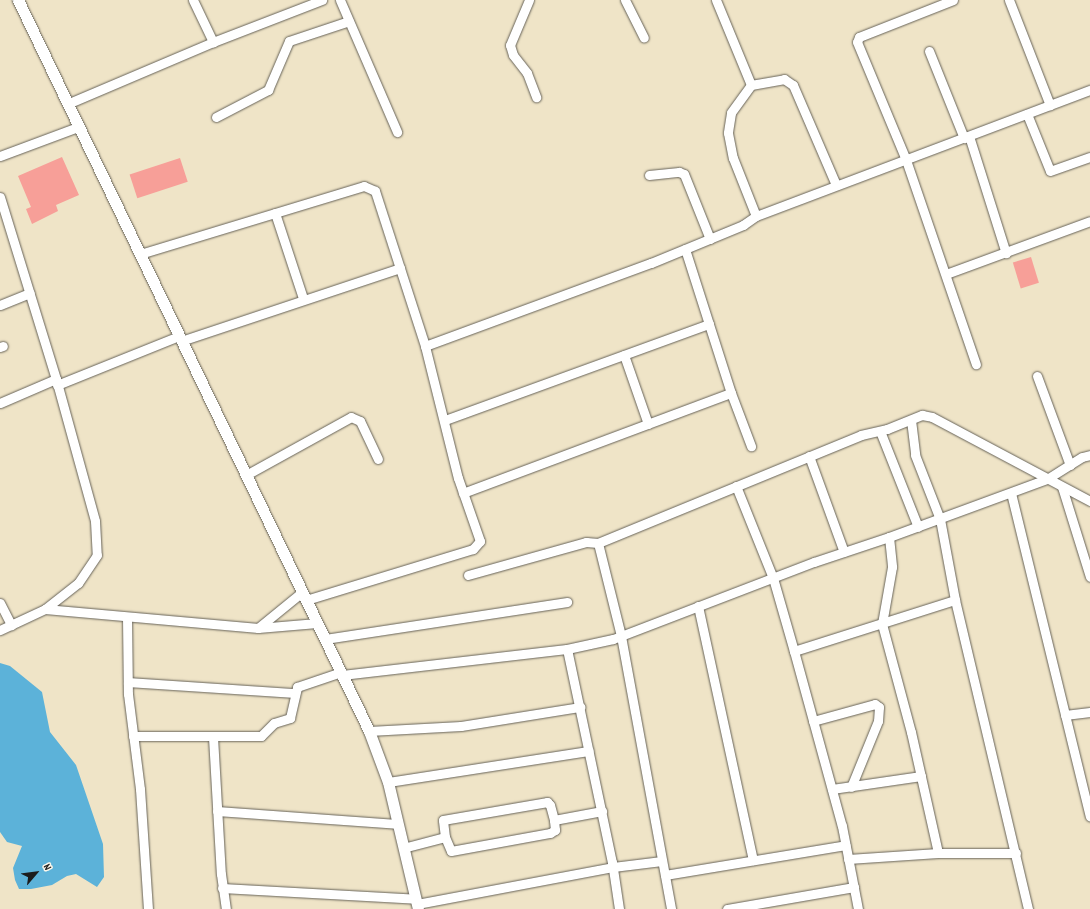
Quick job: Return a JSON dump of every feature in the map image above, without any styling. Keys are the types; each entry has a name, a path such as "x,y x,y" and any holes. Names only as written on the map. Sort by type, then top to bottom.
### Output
{"street":[{"path":"18,0 369,731 388,782 417,904"},
{"path":"194,0 213,42"},
{"path":"68,104 213,42 322,0"},
{"path":"340,0 397,132"},
{"path":"529,0 510,45 513,55 527,73 536,97"},
{"path":"625,0 644,38"},
{"path":"716,0 751,86"},
{"path":"953,0 857,39 906,160 976,364"},
{"path":"1009,0 1050,105"},
{"path":"216,117 268,90 289,41 349,21"},
{"path":"929,51 966,137 1006,253"},
{"path":"756,216 732,158 728,133 730,114 751,86 784,79 793,85 836,185"},
{"path":"425,346 685,250 743,225 756,216 1090,90"},
{"path":"1027,114 1050,171 1090,157"},
{"path":"0,156 78,126"},
{"path":"649,175 679,172 684,174 710,239"},
{"path":"140,254 364,186 371,187 378,198 425,346 463,493 480,536 476,548 304,596 258,628"},
{"path":"0,197 5,228 30,293 57,382 95,522 97,555 78,583 45,609 0,630"},
{"path":"275,213 303,298"},
{"path":"946,274 1090,221"},
{"path":"685,250 731,393 751,446"},
{"path":"0,403 180,338 400,268"},
{"path":"0,304 30,293"},
{"path":"445,420 709,324"},
{"path":"624,355 648,424"},
{"path":"1037,376 1070,465"},
{"path":"463,493 731,393"},
{"path":"468,575 586,542 598,543 861,435 880,431 922,415 932,417 1046,480 1090,501"},
{"path":"246,475 350,417 360,421 378,459"},
{"path":"911,420 915,455 940,519 955,600 1028,909"},
{"path":"880,431 918,527"},
{"path":"133,736 213,737 263,735 274,722 290,718 294,693 297,687 342,673 567,649 621,636 773,578 1046,480 1090,455"},
{"path":"809,456 844,552"},
{"path":"736,486 773,578 794,650 846,845 858,909"},
{"path":"1062,487 1090,577"},
{"path":"1011,493 1090,816"},
{"path":"889,537 892,567 882,624 921,776 938,853"},
{"path":"598,543 621,636 671,909"},
{"path":"794,650 882,624 955,600"},
{"path":"325,639 567,602"},
{"path":"0,603 11,625"},
{"path":"698,606 753,860"},
{"path":"45,609 258,628 317,623"},
{"path":"127,617 128,682 140,789 148,909"},
{"path":"567,649 602,811 613,867 619,909"},
{"path":"128,682 294,693"},
{"path":"813,721 875,704 879,707 878,721 851,786"},
{"path":"369,731 461,726 580,706"},
{"path":"1065,715 1090,712"},
{"path":"213,737 222,888 226,909"},
{"path":"388,782 589,751"},
{"path":"832,789 921,776"},
{"path":"547,802 550,805 554,820 555,830 552,832 451,851 446,837 443,820 547,802"},
{"path":"217,811 397,824"},
{"path":"554,820 602,811"},
{"path":"403,848 446,837"},
{"path":"665,875 846,845"},
{"path":"848,859 938,853 1016,853"},
{"path":"222,888 417,904 613,867 662,861"},
{"path":"727,909 854,887"}],"water":[{"path":"0,663 10,666 42,692 50,732 76,765 103,844 104,877 97,887 76,874 67,876 52,885 31,889 19,889 15,880 13,868 22,846 7,842 0,832"}],"building":[{"path":"62,157 79,195 56,205 58,211 32,224 26,209 31,207 18,176"},
{"path":"180,158 188,182 137,198 130,174"},
{"path":"1031,257 1039,283 1021,288 1013,263"}]}
